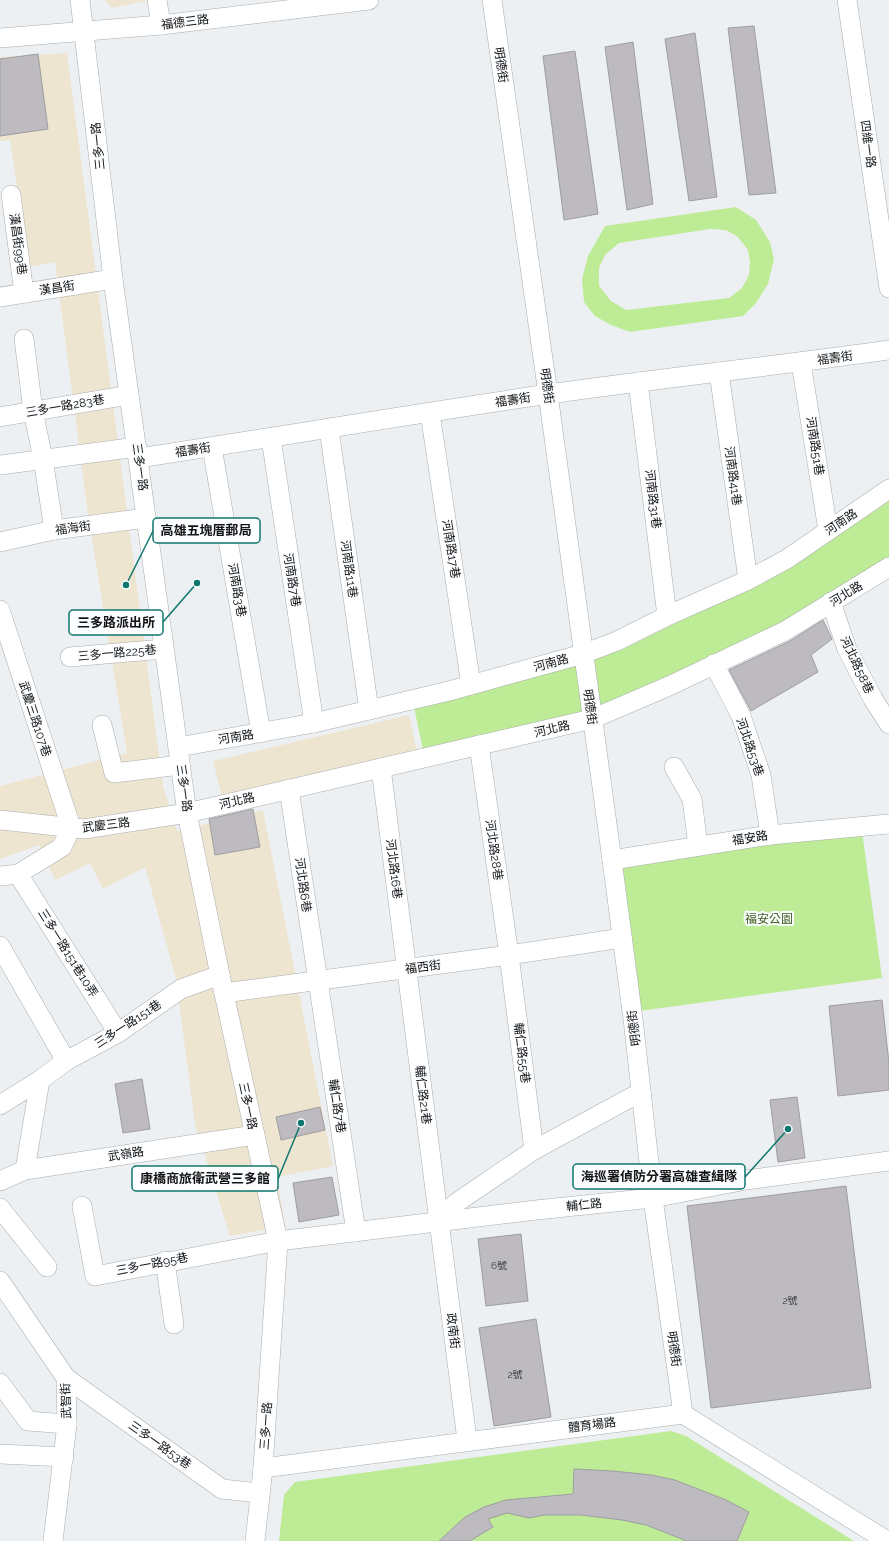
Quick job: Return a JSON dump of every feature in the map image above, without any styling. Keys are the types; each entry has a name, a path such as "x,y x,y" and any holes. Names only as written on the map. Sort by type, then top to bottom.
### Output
{"street":[{"name":"三多一路","path":"80,0 85,31 113,280 187,813 220,975 278,1241 263,1468 256,1541"},
{"path":"158,0 161,25"},
{"name":"福德三路","path":"0,38 161,25 273,6 369,0"},
{"name":"明德街","path":"492,0 612,860 653,1198 683,1414"},
{"name":"四維一路","path":"848,0 889,288"},
{"name":"漢昌街99巷","path":"11,195 24,293"},
{"name":"漢昌街","path":"0,297 113,280"},
{"path":"24,338 33,411 43,459 54,530"},
{"name":"福壽街","path":"0,466 43,459 212,447 548,394 801,363 889,350"},
{"name":"河南路51巷","path":"801,363 828,530"},
{"name":"河南路41巷","path":"719,372 748,580"},
{"name":"河南路31巷","path":"638,382 667,616"},
{"name":"三多一路283巷","path":"0,417 129,395"},
{"name":"河南路17巷","path":"430,413 471,685"},
{"name":"河南路11巷","path":"329,429 369,710"},
{"name":"河南路7巷","path":"271,438 314,723"},
{"name":"河南路3巷","path":"212,447 261,733"},
{"name":"河南路","path":"102,725 114,773 261,733 314,723 471,685 583,654 617,641 667,616 748,580 788,559 889,489"},
{"name":"福海街","path":"0,542 54,530 146,518"},
{"name":"河北路","path":"187,813 592,719 785,631 889,567"},
{"name":"河北路58巷","path":"831,602 847,649 873,699 889,724"},
{"name":"武慶三路107巷","path":"0,610 71,827"},
{"name":"三多一路225巷","path":"70,657 164,649"},
{"name":"河北路53巷","path":"714,664 741,716 761,775 770,835"},
{"name":"河北路28巷","path":"479,745 509,956"},
{"path":"674,767 692,799 698,846"},
{"name":"河北路16巷","path":"381,768 407,969"},
{"name":"河北路6巷","path":"289,789 317,981"},
{"name":"武慶三路","path":"0,820 84,829 187,813"},
{"name":"福安路","path":"612,860 770,835 889,824"},
{"path":"9,875 62,847 71,827"},
{"name":"三多一路151巷10弄","path":"9,875 118,1033"},
{"name":"福西街","path":"224,993 509,956 622,938"},
{"path":"0,946 66,1061"},
{"name":"輔仁路55巷","path":"509,956 534,1150"},
{"name":"輔仁路21巷","path":"407,969 439,1221"},
{"name":"三多一路151巷","path":"0,1105 40,1080 66,1061 118,1033 181,989 220,975"},
{"name":"輔仁路7巷","path":"317,981 356,1232"},
{"path":"25,1170 40,1080"},
{"path":"439,1221 456,1203 534,1150 641,1092"},
{"name":"武嶺路","path":"0,1181 25,1170 255,1135"},
{"name":"輔仁路","path":"278,1241 439,1221 653,1198 746,1180 889,1161"},
{"name":"三多一路95巷","path":"82,1206 95,1276 166,1261 278,1241"},
{"path":"0,1208 47,1267"},
{"name":"政南街","path":"439,1221 467,1440"},
{"path":"166,1261 174,1324"},
{"name":"武智街","path":"0,1281 66,1378 67,1424 53,1541"},
{"name":"三多一路53巷","path":"66,1378 222,1488 260,1493"},
{"path":"0,1383 28,1421 67,1424"},
{"path":"683,1414 887,1541"},
{"name":"體育場路","path":"263,1468 467,1440 683,1414"},
{"path":"0,1454 64,1457"}],"shaded area":[{"path":"105,0 151,0 112,8"},
{"path":"67,53 163,786 177,831 263,810 333,1166 277,1177 285,1226 230,1236 195,1124 176,979 145,867 103,889 90,863 55,880 39,845 0,859 0,786 127,753 88,515 55,262 29,267 10,140 0,141 0,57"},
{"path":"409,715 417,751 222,797 213,761"}],"green space":[{"path":"736,207 756,220 770,242 774,259 768,284 756,303 743,316 630,332 611,325 595,316 584,302 582,279 588,256 605,226","holes":["710,229 726,230 738,237 748,250 750,262 749,275 742,288 729,298 626,310 611,301 599,286 599,268 605,255 619,243"]},
{"path":"889,496 889,560 784,624 595,711 424,755 414,707 621,650 782,571"},
{"name":"福安公園","path":"862,831 882,978 639,1011 619,864"},
{"path":"671,1431 686,1436 854,1541 279,1541 284,1495 295,1482"}],"building":[{"path":"754,26 776,193 749,195 728,28"},
{"path":"695,33 717,197 689,201 665,39"},
{"path":"633,42 653,204 627,210 605,47"},
{"path":"575,51 598,214 564,220 543,56"},
{"path":"38,54 48,129 0,136 0,59"},
{"path":"823,620 832,639 811,655 818,672 751,711 729,670 790,641"},
{"path":"253,809 260,847 215,855 209,819"},
{"path":"882,1000 889,1063 889,1090 838,1096 829,1006"},
{"path":"142,1079 150,1129 123,1133 115,1084"},
{"path":"797,1097 805,1158 778,1162 770,1100"},
{"path":"320,1107 325,1130 281,1140 276,1117"},
{"path":"332,1177 339,1215 299,1222 293,1183"},
{"path":"846,1186 871,1388 711,1408 687,1206"},
{"path":"521,1234 528,1301 486,1306 478,1239"},
{"path":"536,1319 551,1417 494,1426 479,1328"},
{"path":"574,1469 651,1475 675,1480 726,1500 749,1512 737,1541 687,1541 646,1525 622,1520 581,1515 544,1515 529,1518 507,1513 488,1519 493,1527 470,1541 439,1541 465,1517 484,1507 506,1500 573,1494"}],"place":[{"name":"三多路派出所","path":"197,583"},
{"name":"高雄五塊厝郵局","path":"126,585"},
{"name":"康橋商旅衛武營三多館","path":"301,1123"},
{"name":"海巡署偵防分署高雄查緝隊","path":"788,1129"}]}
